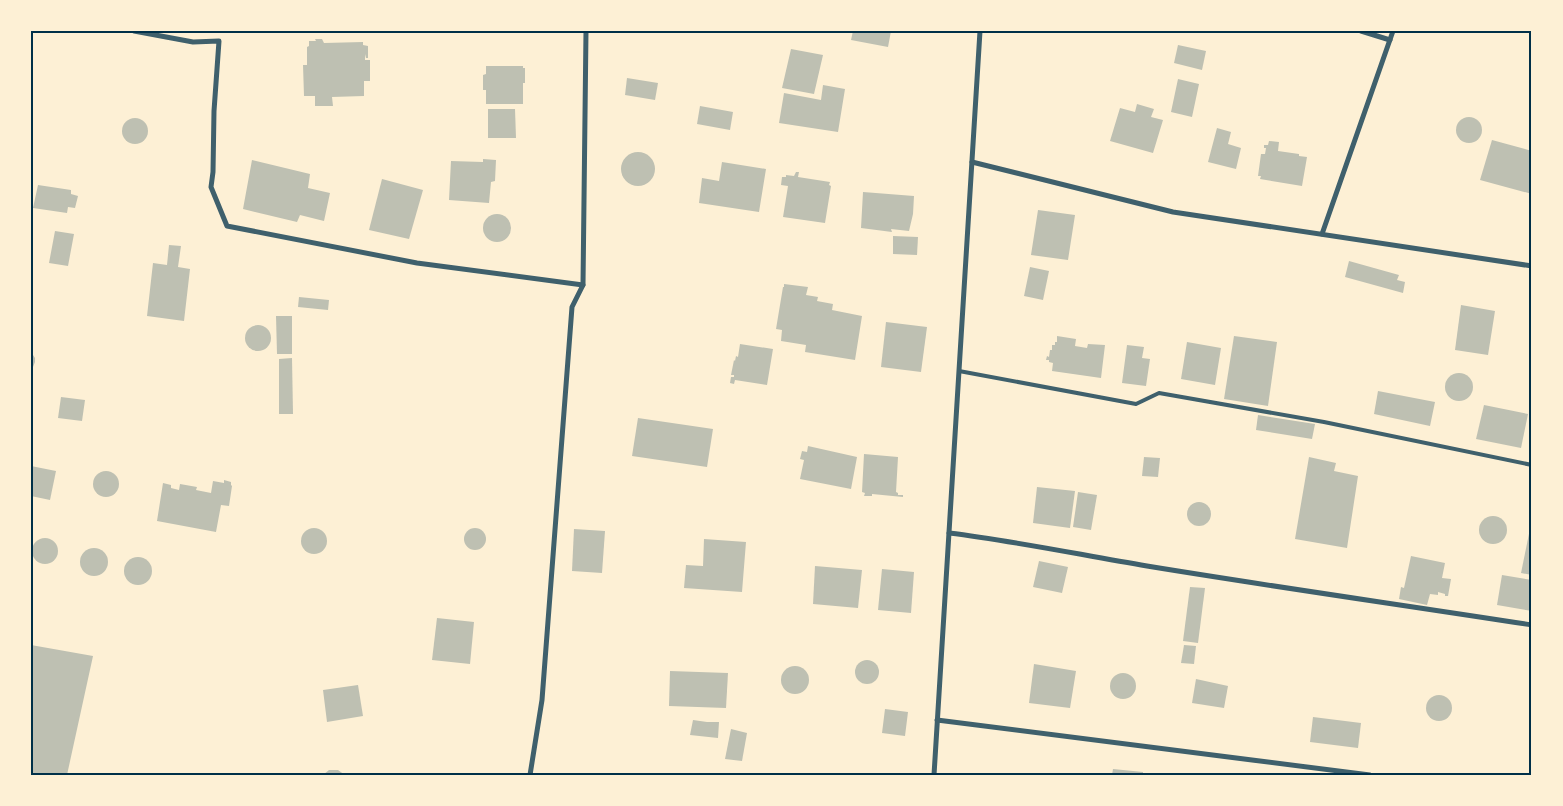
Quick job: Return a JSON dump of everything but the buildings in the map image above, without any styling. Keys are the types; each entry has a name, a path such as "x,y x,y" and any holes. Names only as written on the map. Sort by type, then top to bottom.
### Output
{"street":[{"path":"134,31 193,42 219,40 214,111 214,172 211,187 227,226 417,263 583,285"},
{"path":"530,775 542,700 572,307 583,285 586,31"},
{"path":"934,775 980,31"},
{"path":"1361,31 1390,40"},
{"path":"1322,234 1393,31"},
{"path":"972,162 1173,212 1532,266"},
{"path":"949,533 988,538 1188,573 1532,625"},
{"path":"937,720 1370,775"}],"lane":[{"path":"959,371 1136,404 1159,394 1324,422 1532,465"}]}
